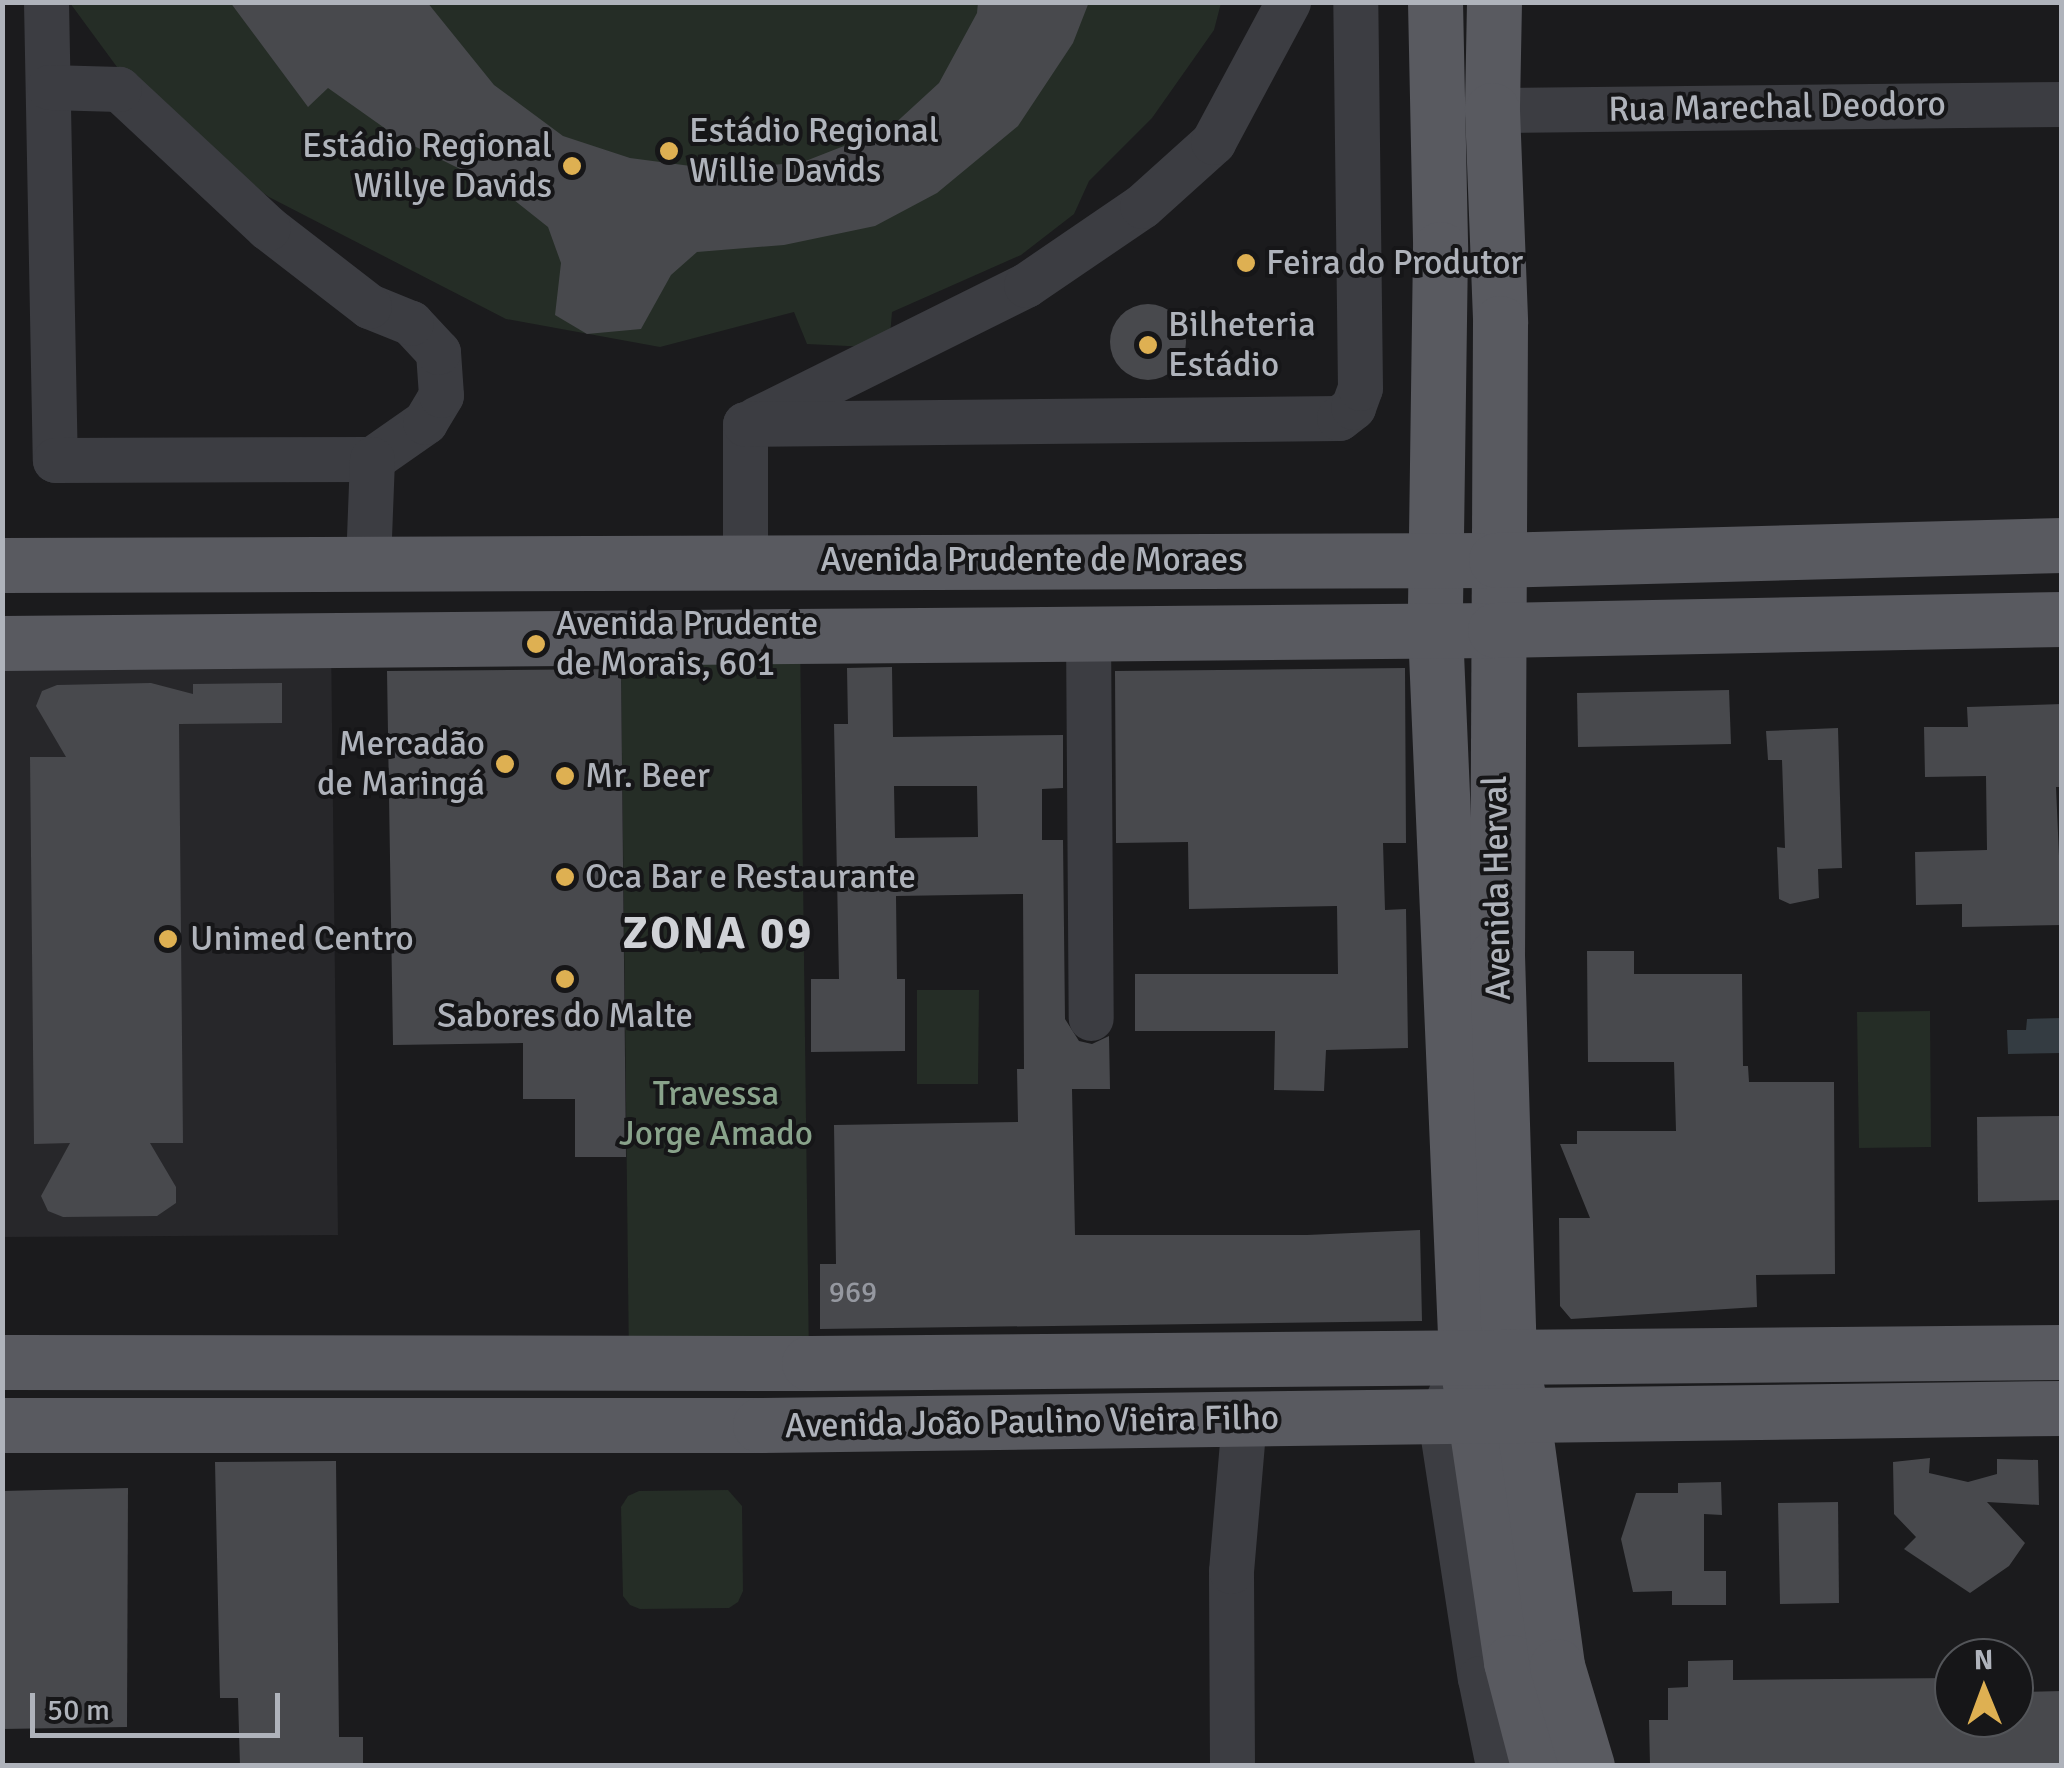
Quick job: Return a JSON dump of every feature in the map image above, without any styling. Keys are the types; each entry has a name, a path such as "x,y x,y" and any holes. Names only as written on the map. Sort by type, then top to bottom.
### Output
{"main road":[{"name":"Avenida Herval","path":"1494,2 1492,110 1500,323 1495,630 1497,955 1487,1357 1479,1418 1511,1662 1538,1766"},
{"name":"Avenida Herval","path":"1436,4 1440,249 1435,630 1449,1005 1487,1357"},
{"path":"1440,249 1500,323"},
{"name":"Avenida Prudente de Moraes","path":"2,565 1496,560 2062,545"},
{"name":"Avenida Prudente de Moraes","path":"2,642 1495,630 2062,619"},
{"path":"1449,1005 1497,955"},
{"name":"Avenida João Paulino Vieira Filho","path":"2,1362 809,1363 2062,1352"},
{"name":"Avenida João Paulino Vieira Filho","path":"2,1425 1244,1420 2062,1408"},
{"name":"Avenida Herval","path":"1479,1418 1587,1766"},
{"path":"1511,1662 1566,1700"}],"street":[{"path":"46,2 56,460 372,458 426,422 441,395 438,352 411,323 369,306 268,228 119,88 50,87"},
{"path":"745,424 1026,286 1142,206 1213,142 1288,2"},
{"path":"745,424 1339,418 1353,407 1360,388 1355,2"},
{"name":"Rua Marechal Deodoro","path":"1492,110 2062,104"},
{"path":"745,424 745,561"},
{"path":"368,563 372,458"},
{"path":"1088,631 1091,1018"},
{"path":"1487,1357 1479,1418 1480,1678 1498,1766"},
{"path":"1232,1766 1231,1572 1244,1420"}],"shaded area":[{"name":"Unimed Centro","path":"331,639 338,1235 3,1237 2,643"},
{"path":"2061,1018 2061,1053 2008,1054 2007,1030 2026,1030 2027,1019"}],"green space":[{"name":"Estádio Regional Willie Davids","path":"70,3 1221,3 1214,30 1152,118 1089,181 1074,214 1021,255 892,312 889,348 807,344 794,312 660,347 506,319 269,197 153,116"},
{"name":"Travessa Jorge Amado","path":"800,634 809,1363 629,1363 621,662"},
{"path":"917,990 979,990 978,1084 917,1084"},
{"path":"1930,1011 1931,1147 1859,1148 1857,1012"},
{"path":"728,1490 742,1506 743,1591 738,1602 729,1608 640,1609 630,1605 623,1596 621,1507 628,1496 639,1491"}],"building":[{"name":"Estádio Regional Willye Davids","path":"230,2 427,2 494,85 563,136 630,158 721,170 803,162 890,128 939,83 977,13 978,2 1089,2 1073,43 1018,126 937,193 875,226 784,245 697,252 671,275 641,329 587,334 555,315 561,263 548,227 500,189 400,139 328,88 308,107"},
{"name":"Bilheteria Estádio","path":"1148,304 1175,315 1186,342 1175,369 1148,380 1121,369 1110,342 1121,315"},
{"path":"892,667 893,737 1063,735 1063,788 1042,789 1042,840 1063,840 1065,1019 1079,1041 1092,1044 1109,1036 1110,1089 1072,1089 1075,1235 1307,1235 1420,1230 1422,1321 820,1329 820,1264 836,1264 834,1125 1018,1122 1017,1069 1024,1069 1023,894 896,896 897,979 905,979 905,1051 811,1052 811,979 839,979 834,724 848,724 847,668","holes":["894,786 977,786 978,837 895,838"]},
{"path":"1405,668 1406,843 1383,843 1385,910 1406,909 1408,1048 1326,1050 1324,1091 1274,1090 1275,1031 1135,1031 1135,974 1338,974 1337,906 1189,909 1188,842 1116,843 1115,671"},
{"name":"Mercadão de Maringá","path":"621,669 626,1157 575,1157 575,1099 523,1099 523,1043 393,1045 387,671"},
{"path":"151,683 193,694 193,684 282,683 282,723 179,724 183,1143 150,1143 176,1187 176,1203 157,1216 63,1217 48,1211 41,1196 70,1143 34,1144 30,757 66,757 36,706 42,691 57,685"},
{"path":"1729,690 1731,744 1578,747 1577,693"},
{"path":"2062,704 2062,787 2056,787 2062,925 1962,927 1962,904 1916,905 1915,852 1987,850 1986,776 1925,777 1924,727 1968,727 1967,707"},
{"path":"1838,728 1842,868 1818,869 1819,898 1790,904 1779,899 1777,847 1785,848 1782,760 1768,760 1766,731"},
{"path":"1587,951 1634,951 1634,974 1742,974 1743,1066 1748,1066 1749,1082 1834,1082 1835,1274 1756,1275 1757,1307 1571,1319 1560,1306 1559,1218 1590,1218 1560,1144 1577,1144 1577,1131 1676,1131 1674,1062 1588,1062"},
{"path":"2062,1116 2062,1200 1978,1202 1977,1117"},
{"path":"1930,1458 1929,1473 1968,1482 1997,1474 1997,1459 2038,1460 2039,1505 1987,1502 2025,1543 2009,1566 1970,1593 1904,1549 1916,1537 1894,1514 1893,1462"},
{"path":"336,1461 339,1737 363,1737 363,1766 240,1766 238,1698 220,1698 215,1462"},
{"path":"1721,1482 1722,1515 1704,1514 1704,1571 1726,1571 1726,1605 1672,1605 1672,1591 1633,1592 1621,1539 1636,1493 1678,1493 1678,1483"},
{"path":"128,1488 127,1727 2,1729 2,1491"},
{"path":"1838,1502 1839,1603 1780,1604 1778,1503"},
{"path":"1733,1660 1733,1680 1934,1678 1934,1738 2034,1738 2034,1692 2062,1691 2062,1766 1650,1765 1649,1720 1668,1720 1668,1688 1688,1687 1688,1661"}],"place":[{"name":"Estádio Regional Willie Davids","path":"669,151"},
{"name":"Estádio Regional Willye Davids","path":"572,166"},
{"name":"Feira do Produtor","path":"1246,263"},
{"name":"Bilheteria Estádio","path":"1148,345"},
{"name":"Avenida Prudente de Morais, 601","path":"536,644"},
{"name":"Mercadão de Maringá","path":"505,764"},
{"name":"Mr. Beer","path":"565,776"},
{"name":"Oca Bar e Restaurante","path":"565,877"},
{"name":"Unimed Centro","path":"168,939"},
{"name":"Sabores do Malte","path":"565,979"}],"district":[{"name":"ZONA 09","path":"718,934"}]}
